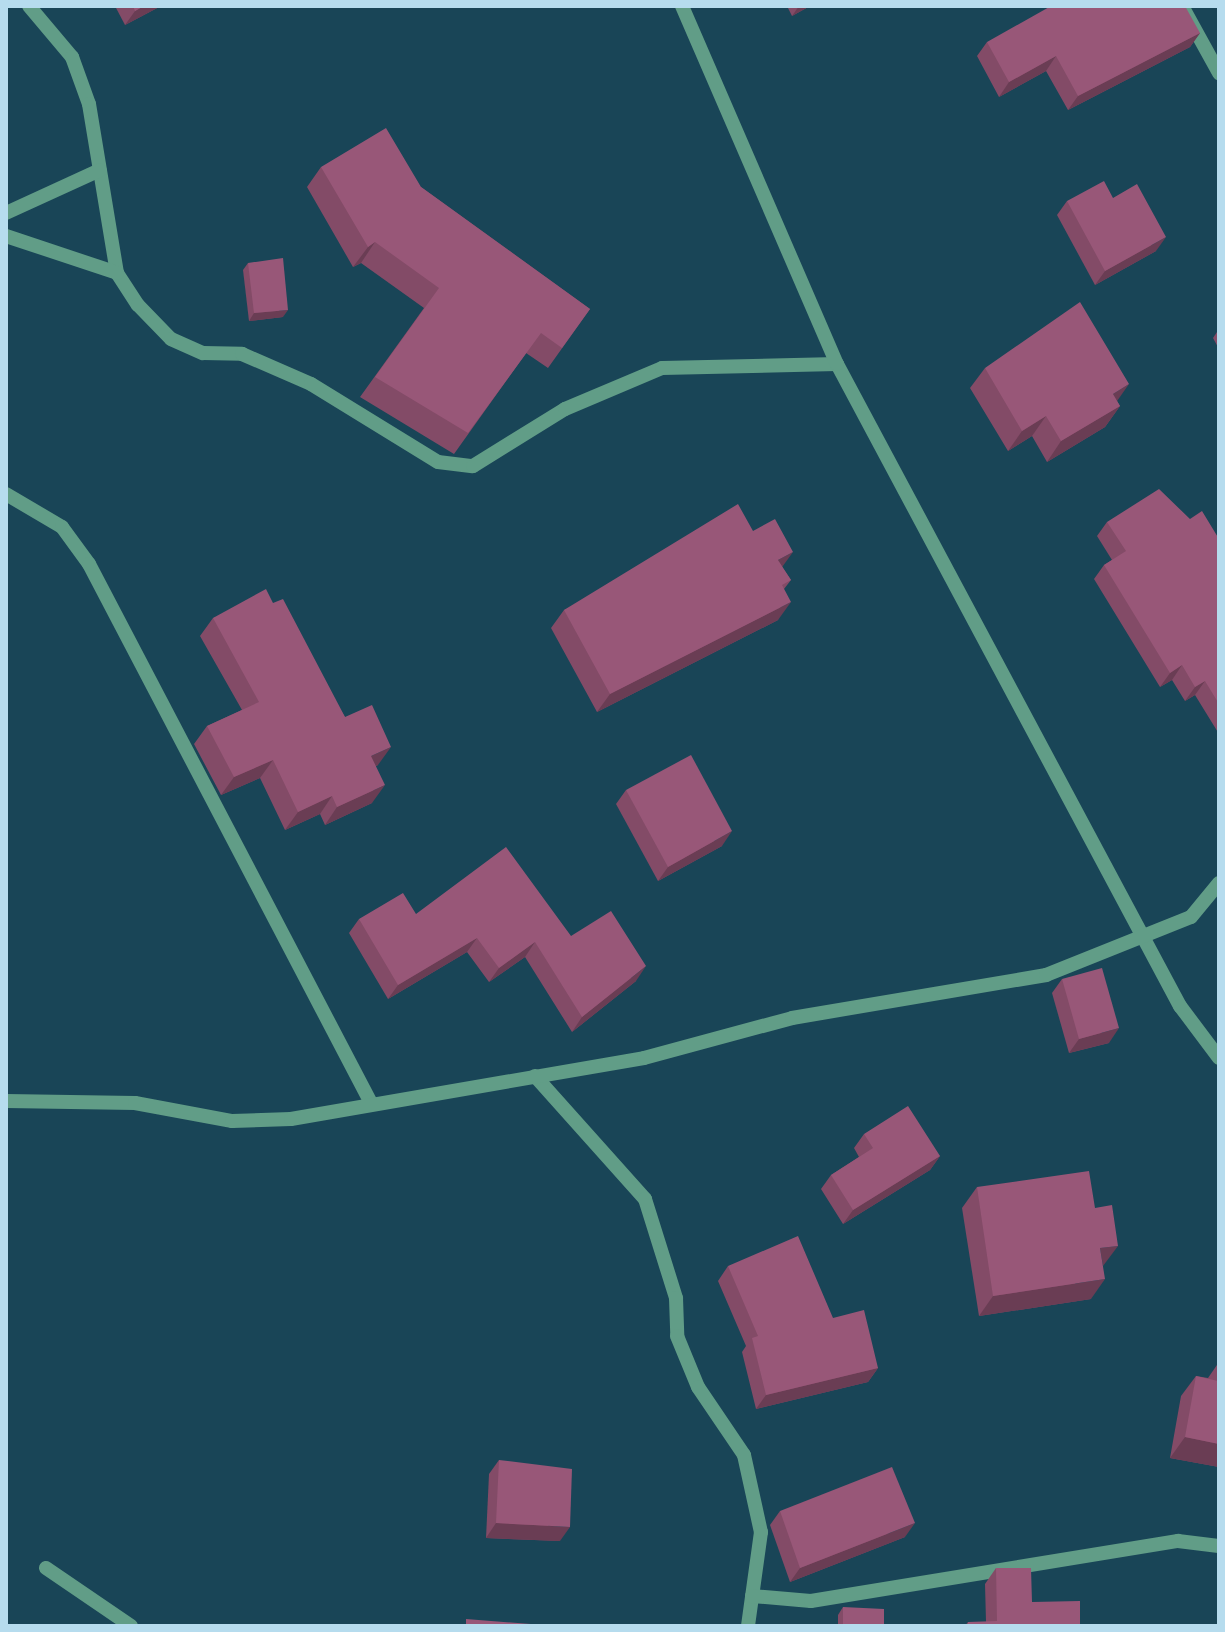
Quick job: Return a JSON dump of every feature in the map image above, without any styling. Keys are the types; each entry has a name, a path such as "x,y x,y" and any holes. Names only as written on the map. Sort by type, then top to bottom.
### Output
{"street":[{"path":"29,6 72,57 100,170 117,273 171,339 203,353 242,354 311,384 461,469 565,409 662,368 837,364"},
{"path":"682,6 837,364 1148,940 1180,1006 1219,1058"},
{"path":"1182,6 1219,73"},
{"path":"6,213 100,170"},
{"path":"6,236 117,273"},
{"path":"6,494 62,527 89,564 371,1103"},
{"path":"6,1101 135,1103 232,1121 291,1119 644,1058 792,1018 1046,975 1148,940 1191,917 1219,883"},
{"path":"535,1076 645,1199 676,1298 677,1336 698,1387 744,1455 761,1532 748,1626"},
{"path":"752,1596 811,1601 1178,1541 1219,1546"},
{"path":"46,1568 131,1626"}],"building":[{"path":"1051,6 1185,6 1200,33 1078,96 1056,56 1009,82 987,42"},
{"path":"386,128 421,187 590,309 562,348 541,333 468,433 375,377 439,288 375,242 368,247 321,167"},
{"path":"1104,181 1113,198 1137,184 1166,237 1105,271 1067,201"},
{"path":"283,258 288,310 254,313 248,263"},
{"path":"1080,302 1129,384 1113,394 1120,406 1061,441 1046,416 1022,431 985,368"},
{"path":"1159,489 1190,519 1202,511 1219,539 1219,704 1205,681 1195,687 1182,665 1170,673 1104,565 1126,551 1107,522"},
{"path":"738,504 753,531 775,519 793,552 778,560 791,580 782,585 791,602 610,694 564,610"},
{"path":"266,589 273,603 283,599 345,717 372,705 391,747 371,756 385,785 337,807 332,796 298,812 273,760 234,777 207,726 259,702 213,618"},
{"path":"691,755 732,831 668,867 626,790"},
{"path":"506,847 571,936 611,911 646,966 582,1017 535,942 499,968 477,938 398,985 359,919 403,893 416,914"},
{"path":"1102,968 1119,1028 1079,1039 1062,979"},
{"path":"908,1106 940,1156 853,1210 831,1175 873,1148 864,1134"},
{"path":"1089,1171 1095,1208 1112,1205 1118,1246 1100,1248 1105,1279 993,1296 977,1187"},
{"path":"798,1236 833,1318 864,1310 878,1368 766,1395 752,1338 758,1336 728,1266"},
{"path":"1196,1376 1218,1381 1219,1376 1219,1444 1185,1437"},
{"path":"499,1460 572,1469 570,1527 496,1523"},
{"path":"892,1467 915,1523 800,1568 780,1511"},
{"path":"996,1568 1031,1568 1032,1602 1080,1601 1080,1626 968,1626 968,1622 997,1621"},
{"path":"843,1607 884,1609 884,1626 843,1626"},
{"path":"466,1619 557,1626 466,1626"}]}
